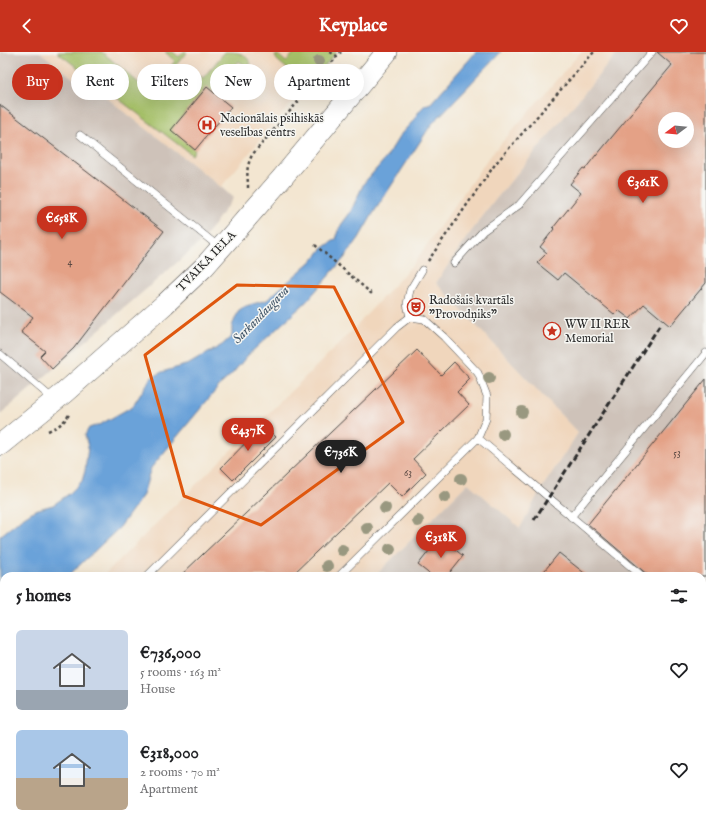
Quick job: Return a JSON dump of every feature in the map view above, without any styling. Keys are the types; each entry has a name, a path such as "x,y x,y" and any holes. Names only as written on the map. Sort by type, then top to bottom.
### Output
{"main road":[{"name":"TVAIKA IELA","path":"0,445 55,401 165,304 204,267 282,178 387,52"}],"lane":[{"path":"454,263 483,231 519,205 652,52"},
{"path":"80,135 220,248"},
{"path":"410,317 407,304 410,290 422,270"},
{"path":"152,572 397,327 410,317 424,319 444,336 478,373 487,396 486,419 478,438 343,572"},
{"path":"571,517 706,353"},
{"path":"0,354 55,401"},
{"path":"478,438 637,572"}],"path":[{"path":"330,52 337,56"},
{"path":"247,192 249,188 247,172 248,164 252,155 340,52"},
{"path":"422,270 496,163 594,52"},
{"path":"315,245 372,294"}],"highlighted area":[{"path":"237,285 334,287 403,422 261,525 184,496 145,355"}],"shaded area":[{"path":"0,52 40,52 55,64 12,64 12,100 63,100 63,70 71,76 71,100 109,100 233,198 202,241 0,415"},
{"name":"Nacionālais psihiskās veselības centrs","path":"40,52 337,52 326,64 274,64 274,100 294,100 221,187 109,100 129,100 129,64 71,64 71,76 63,70 63,64 56,64"},
{"name":"Radošais kvartāls \"Provodņiks\"","path":"581,52 618,52 496,199 467,237 436,283 578,433 540,491 520,528 468,483 379,572 107,572 351,332 414,263 489,157"},
{"path":"618,52 706,52 706,572 379,572 468,483 520,528 540,491 578,433 436,283 467,237 496,199"}],"green space":[{"path":"57,52 102,52 116,64 73,64"},
{"path":"165,52 173,52 179,57 183,52 187,52 177,64 173,64 175,61"},
{"path":"225,52 233,52 246,57 251,64 242,64 239,61 236,64 215,64"},
{"path":"295,52 337,52 326,64 282,64 275,56 278,55 286,62"},
{"path":"210,70 210,90 207,87 202,93 202,77"},
{"path":"129,75 137,82 137,100 196,100 171,130 195,150 192,155 120,100 129,100"}],"water":[{"name":"Sarkandaugava","path":"476,52 501,52 431,125 346,256 306,302 248,355 232,374 221,384 151,468 143,495 120,527 72,572 0,572 0,536 35,510 53,505 69,494 82,481 85,471 88,447 85,435 89,428 101,424 133,406 151,378 162,372 189,364 222,345 232,336 232,326 238,312 246,306 267,300 315,258 322,249 336,239 341,225 350,213 364,183 386,158 401,134 413,121 420,110 425,105 431,103"}],"building":[{"path":"657,52 706,52 706,283 670,326 644,304 630,319 618,310 614,314 564,273 558,280 537,263 547,253 540,247 581,193 570,184 583,168 585,169 672,65"},
{"path":"207,87 210,90 210,100 223,100 231,107 195,150 171,130 196,100 202,100 202,93"},
{"path":"0,105 164,231 74,348 52,369 40,356 45,351 21,332 33,317 0,292"},
{"path":"417,350 441,375 454,362 470,379 457,392 469,405 413,459 426,473 402,497 388,483 295,572 184,572"},
{"path":"706,379 706,572 644,572 588,524"},
{"path":"263,425 276,437 233,480 221,468"},
{"path":"440,537 463,556 450,572 427,572 418,565"},
{"path":"559,553 583,572 543,572"}],"railway":[{"path":"534,520 660,325"}],"place":[{"name":"Nacionālais psihiskās veselības centrs","path":"207,125"},
{"name":"Radošais kvartāls \"Provodņiks\"","path":"416,307"},
{"name":"WW II RER Memorial","path":"552,331"}]}
